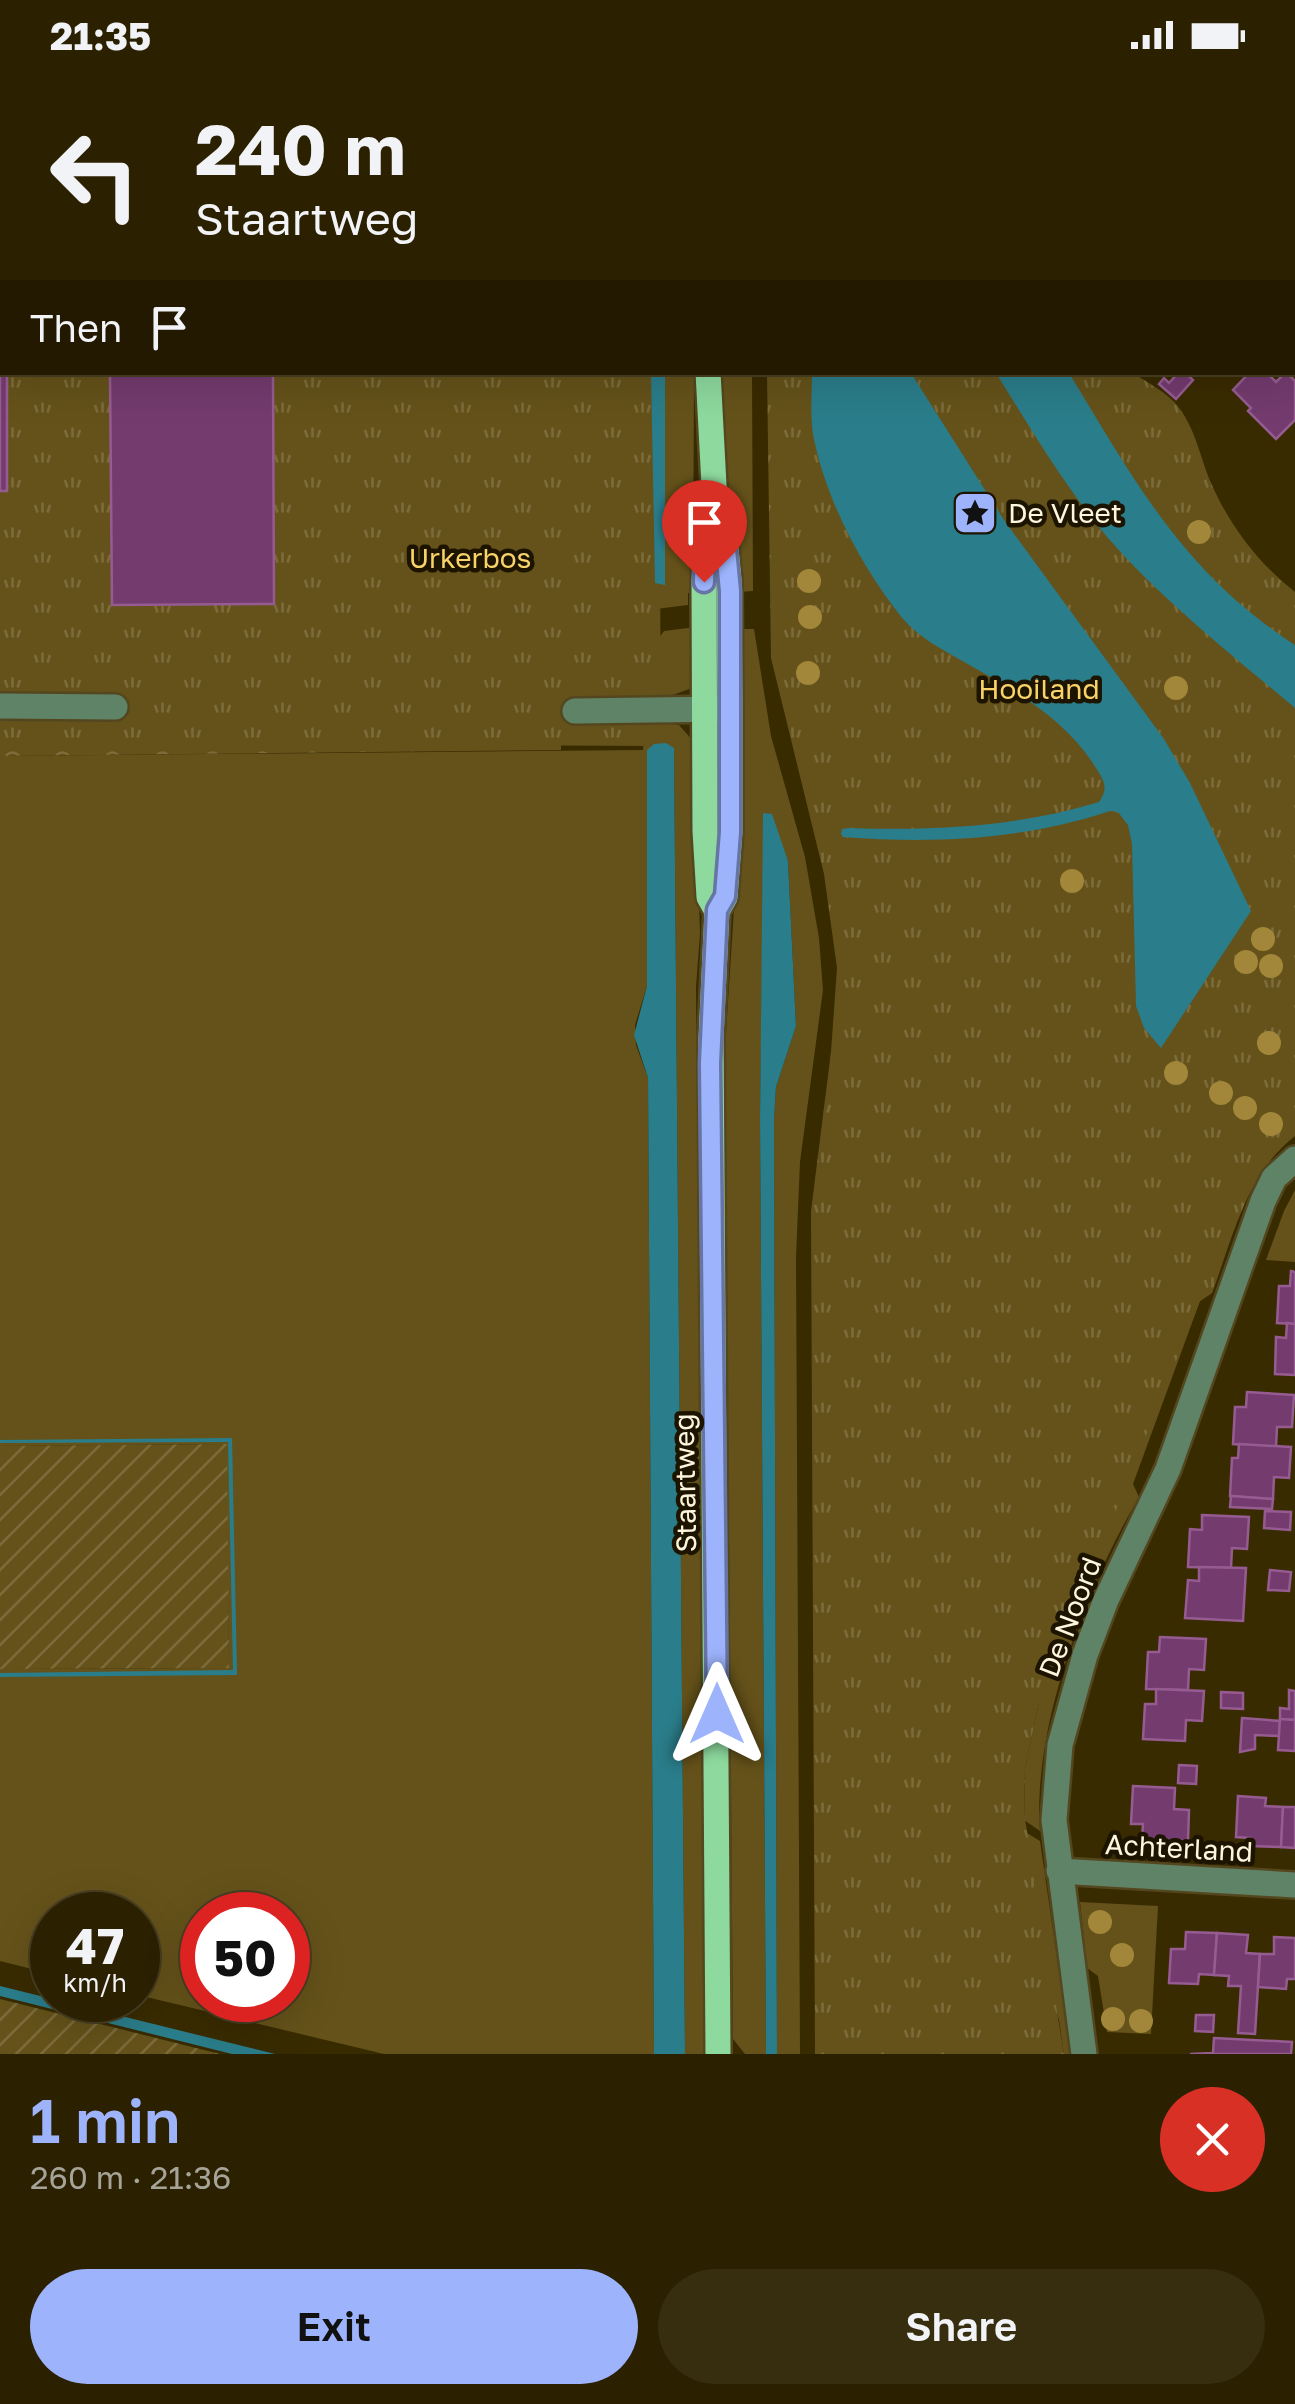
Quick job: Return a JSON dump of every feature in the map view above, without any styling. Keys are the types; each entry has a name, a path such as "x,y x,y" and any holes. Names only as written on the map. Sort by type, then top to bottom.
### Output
{"main road":[{"name":"Staartweg","path":"708,375 714,504 706,518 730,832 725,896 717,910 710,1088 718,2054"}],"street":[{"path":"0,706 116,707"},
{"path":"575,711 718,710"},
{"name":"De Noord","path":"1084,2054 1054,1820 1055,1785 1068,1707 1106,1600 1168,1468 1254,1223 1274,1178 1295,1158"},
{"name":"Achterland","path":"1059,1871 1295,1885"}],"green space":[{"name":"Urkerbos","path":"0,375 659,375 661,746 0,743"},
{"path":"592,375 694,375 693,593 688,593 688,605 656,609"},
{"path":"723,375 752,375 753,591 738,592 723,440"},
{"name":"Hooiland","path":"767,375 1136,375 1179,407 1227,514 1257,556 1295,592 1295,1136 1278,1151 1253,1188 1212,1293 1200,1301 1039,1702 1025,1768 1024,1813 1064,2054 815,2054 811,1211 837,968 824,874 771,658"},
{"path":"696,627 692,688 662,699 612,699 664,631"},
{"path":"737,629 754,629 771,736 805,857 819,938 823,990 800,1162 796,1257 800,2054 777,2054 774,1120 776,1087 796,1026 788,861 764,813 760,1121 766,2054 745,2054 733,2039 725,1048 740,816"},
{"path":"0,722 561,722 561,750 0,756"},
{"path":"655,722 679,725 694,742 700,933 696,987 705,2054 685,2054 674,749 647,986 635,1025 636,1045 648,1078 654,2054 384,2054 251,2022 310,2022 310,1892 180,1892 180,2005 160,2000 160,1892 30,1892 30,1968 0,1961 0,1669 229,1668 226,1444 0,1446 0,756 643,750 644,737"},
{"path":"1295,1190 1295,1262 1266,1260 1284,1211"},
{"path":"1236,1221 1212,1293 1200,1301 1133,1484 1139,1497 1100,1572 1067,1658 1045,1747 1040,1831 1024,1820 1025,1768 1039,1702 971,1727"},
{"path":"227,1444 229,1668 0,1669 0,1446"},
{"path":"1027,1833 1040,1841 1071,2054 1064,2054 1044,1969"},
{"path":"1080,1902 1158,1906 1151,2034 1107,2032 1098,1976 1087,1968"},
{"path":"0,1999 30,2006 30,2022 92,2022 220,2054 0,2054"}],"water":[{"path":"651,375 665,375 665,585 655,583"},
{"path":"812,375 912,375 1004,520 1164,739 1190,783 1251,911 1161,1048 1144,1028 1136,1006 1132,844 1128,825 1118,812 978,838 911,840 841,834 842,829 849,828 944,828 1037,817 1099,802 1105,789 1084,751 1055,721 924,638 903,619 860,555 836,508 819,459 811,411"},
{"path":"997,375 1070,375 1140,488 1192,556 1256,617 1295,645 1295,708 1174,605 1129,561 1063,478"},
{"path":"666,743 674,748 685,2054 654,2054 648,1078 634,1035 647,986 647,750 654,744"},
{"path":"763,813 772,814 788,861 796,1026 776,1087 774,1120 777,2054 766,2054 760,1121"},
{"path":"232,1438 237,1675 0,1677 0,1673 233,1670 228,1442 0,1440"},
{"path":"0,1986 30,1993 30,2004 0,1996"},
{"path":"104,2022 146,2022 275,2054 232,2054"}],"building":[{"path":"0,375 7,375 7,491 0,491"},
{"path":"110,375 273,375 274,604 112,605"},
{"path":"1176,375 1188,375 1193,380 1176,399 1159,384 1164,378 1169,383"},
{"path":"1247,375 1269,375 1276,382 1289,375 1295,381 1295,420 1276,439 1233,390"},
{"path":"1291,1271 1295,1272 1295,1324 1277,1323 1279,1286 1290,1286"},
{"path":"1287,1323 1295,1324 1295,1375 1275,1374 1276,1337 1286,1338"},
{"path":"1247,1392 1294,1395 1292,1427 1277,1427 1276,1447 1233,1444 1235,1407 1246,1407"},
{"path":"1239,1444 1291,1447 1289,1478 1274,1477 1273,1499 1230,1496 1232,1458 1238,1458"},
{"path":"1231,1496 1273,1499 1272,1509 1230,1507"},
{"path":"1265,1511 1291,1512 1290,1530 1264,1528"},
{"path":"1202,1515 1249,1517 1247,1549 1232,1548 1231,1568 1188,1567 1190,1529 1202,1530"},
{"path":"1199,1567 1246,1568 1243,1621 1185,1618 1188,1580 1199,1581"},
{"path":"1270,1570 1291,1572 1289,1591 1268,1590"},
{"path":"1160,1637 1206,1639 1204,1670 1189,1669 1188,1690 1146,1689 1148,1652 1159,1652"},
{"path":"1156,1689 1204,1691 1202,1721 1186,1720 1185,1741 1143,1739 1145,1704 1156,1704"},
{"path":"1289,1690 1295,1691 1295,1720 1280,1719 1280,1708 1289,1709"},
{"path":"1221,1692 1243,1693 1243,1709 1221,1708"},
{"path":"1242,1718 1280,1721 1279,1736 1255,1735 1255,1749 1240,1752"},
{"path":"1280,1719 1295,1720 1295,1751 1278,1750"},
{"path":"1179,1765 1197,1766 1196,1784 1178,1783"},
{"path":"1133,1786 1175,1788 1174,1809 1189,1810 1188,1841 1142,1839 1143,1824 1131,1824"},
{"path":"1238,1796 1266,1798 1265,1806 1283,1807 1281,1847 1250,1846 1250,1838 1236,1837"},
{"path":"1283,1807 1295,1807 1295,1848 1281,1847"},
{"path":"1186,1932 1217,1933 1214,1975 1199,1974 1198,1984 1169,1983 1171,1949 1185,1949"},
{"path":"1217,1933 1248,1935 1246,1953 1260,1954 1255,2034 1238,2033 1241,1986 1228,1986 1229,1976 1214,1975"},
{"path":"1274,1937 1295,1938 1295,1979 1287,1979 1286,1989 1258,1987 1260,1954 1274,1954"},
{"path":"1196,2015 1214,2015 1213,2032 1195,2031"},
{"path":"1214,2038 1292,2042 1291,2054 1190,2054 1213,2053"}],"place":[{"name":"De Vleet","path":"975,513"}],"route":[{"path":"704,582 706,518 714,504 723,518 729,580 730,743 730,832 725,896 717,910 710,1088 717,1714"}]}
